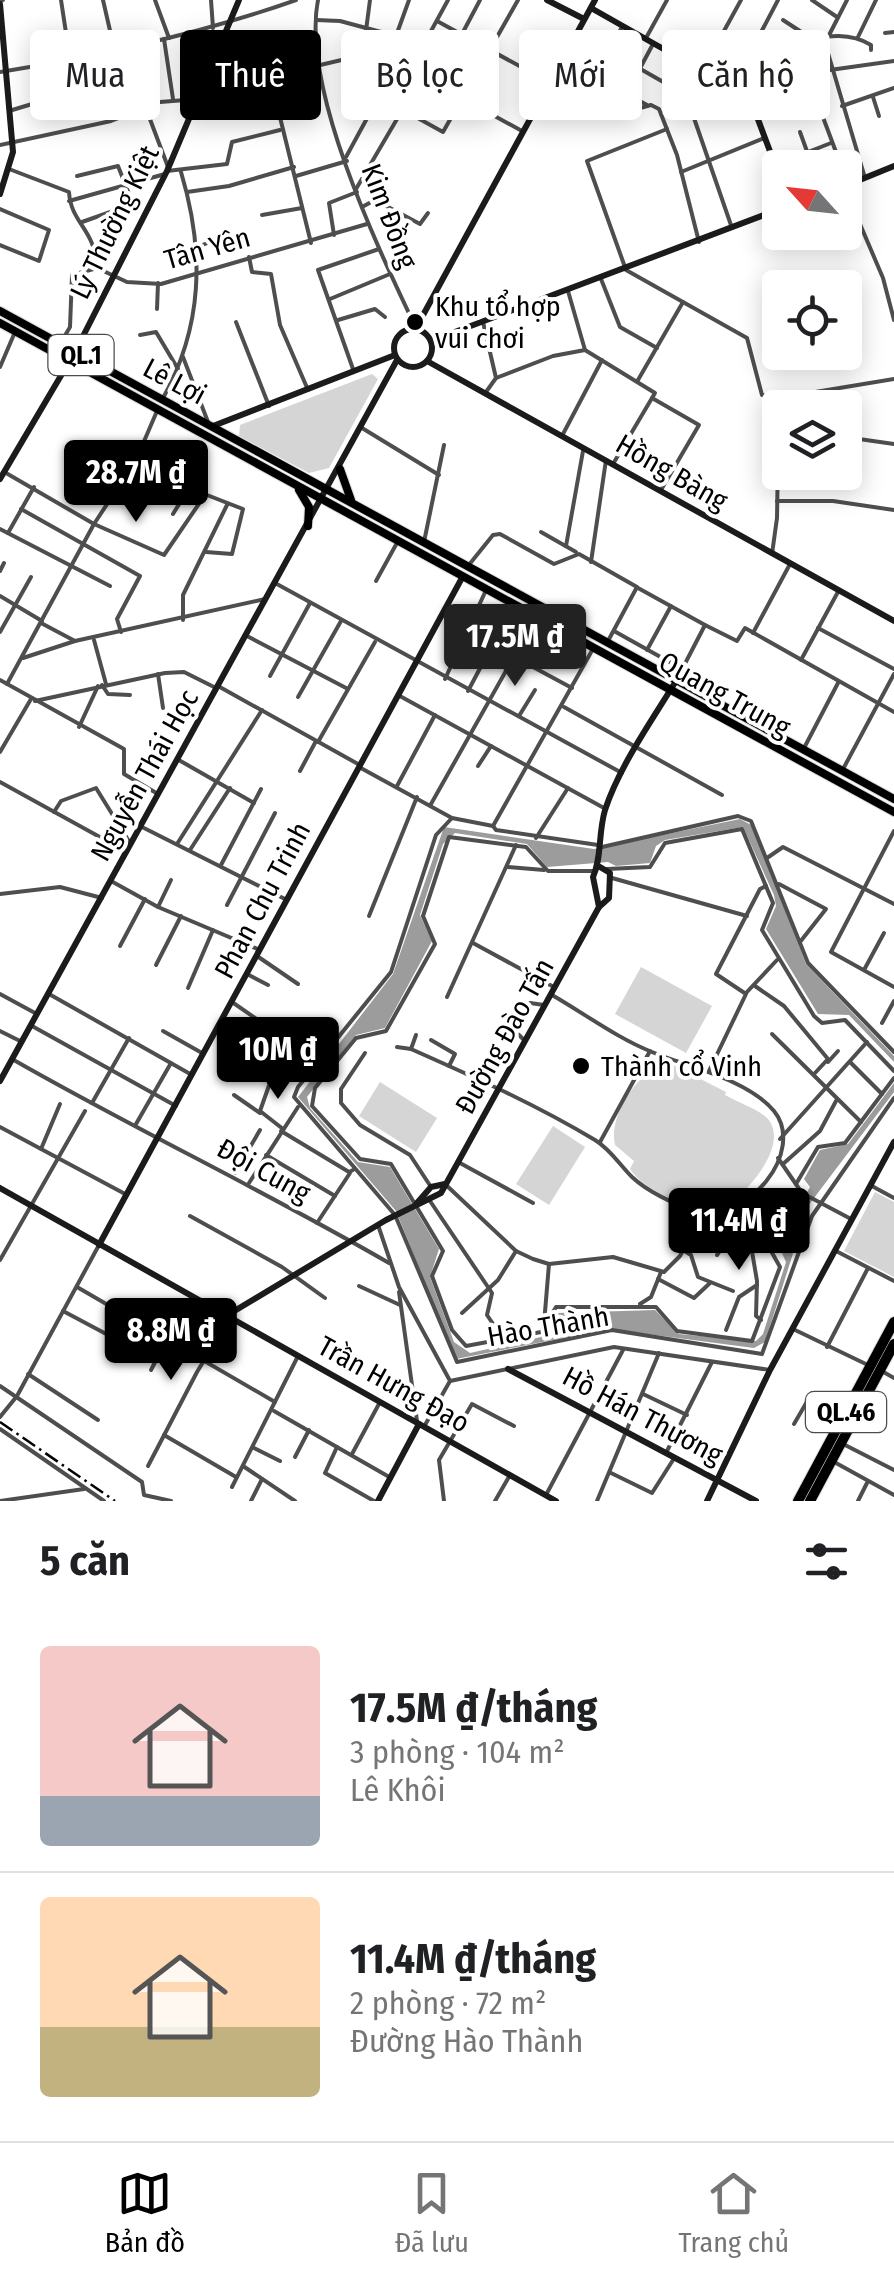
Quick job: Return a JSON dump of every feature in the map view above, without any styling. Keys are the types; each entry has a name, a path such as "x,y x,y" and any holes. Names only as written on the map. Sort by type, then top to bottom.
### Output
{"highway":[{"name":"QL.46","path":"810,1501 841,1443 894,1322"},
{"name":"QL.46","path":"798,1501 875,1368 894,1344"}],"main road":[{"name":"Lê Lợi","path":"0,311 328,491"},
{"name":"Lê Lợi","path":"0,324 324,500"},
{"path":"55,354 60,344"},
{"path":"68,362 75,352"},
{"path":"206,437 212,427"},
{"path":"340,469 345,492 362,509"},
{"path":"292,484 308,502 308,526"},
{"name":"Quang Trung","path":"328,491 424,542 488,588 594,647 749,720 894,799"},
{"name":"Quang Trung","path":"324,500 398,541 607,643 744,730 894,812"},
{"path":"744,730 749,720"}],"street":[{"path":"61,0 66,30"},
{"path":"102,0 111,30"},
{"path":"155,0 167,39 173,100"},
{"path":"212,0 214,28"},
{"name":"Lý Thường Kiệt","path":"227,30 239,0"},
{"path":"160,40 214,28 296,0"},
{"name":"Kim Đồng","path":"316,30 318,0"},
{"path":"365,30 370,0"},
{"path":"399,30 409,0"},
{"path":"432,30 448,0"},
{"path":"465,30 480,0"},
{"path":"499,34 518,0"},
{"path":"548,0 584,20"},
{"path":"578,30 595,0"},
{"path":"646,38 667,0"},
{"path":"724,30 741,0"},
{"path":"762,30 778,0"},
{"path":"812,0 838,18"},
{"path":"830,32 847,0"},
{"path":"858,37 876,0"},
{"path":"0,194 9,169 12,141 3,72 1,2"},
{"path":"591,8 662,47"},
{"path":"316,20 373,30"},
{"path":"783,20 798,30"},
{"path":"437,21 453,30"},
{"path":"620,30 622,25"},
{"path":"885,34 894,32"},
{"path":"830,34 858,37 871,45 871,50"},
{"path":"642,65 654,43"},
{"path":"866,178 830,70 894,61"},
{"path":"3,72 30,68"},
{"name":"Kim Đồng","path":"321,81 367,224 416,328"},
{"path":"842,106 894,88"},
{"path":"873,96 879,116"},
{"path":"160,103 180,100"},
{"path":"642,102 661,114 699,242"},
{"path":"10,110 30,104"},
{"path":"642,108 648,106"},
{"path":"499,118 523,132"},
{"path":"0,145 104,120"},
{"path":"150,120 167,170"},
{"name":"Lý Thường Kiệt","path":"75,352 167,170 187,120"},
{"path":"278,120 311,242"},
{"path":"296,176 346,159 365,120"},
{"path":"334,235 329,203 356,191 399,120"},
{"path":"421,120 443,132 450,120"},
{"path":"396,358 396,337 416,328 530,120"},
{"path":"696,120 732,228"},
{"path":"757,120 769,150"},
{"path":"824,120 835,150"},
{"path":"667,129 587,161 626,270 748,338 762,396"},
{"path":"70,201 126,187 167,170 181,172 227,164 232,142 280,130"},
{"path":"800,132 806,150"},
{"path":"680,172 764,138"},
{"path":"813,150 832,143"},
{"path":"77,176 116,165 131,207 82,222"},
{"path":"862,179 894,166"},
{"path":"187,192 229,186 294,167"},
{"path":"9,169 69,192 70,210 92,236 96,268 72,275 70,327 60,344"},
{"path":"162,400 183,357 196,310 196,246 181,172"},
{"path":"362,207 375,200 420,224 428,213"},
{"path":"262,216 302,208"},
{"path":"0,209 50,230 39,261 0,245"},
{"path":"431,341 762,217"},
{"name":"Tân Yên","path":"96,268 107,269 114,277 136,284 158,284 367,224"},
{"path":"862,224 891,297 894,320"},
{"path":"196,246 229,236"},
{"path":"354,372 318,270 379,249"},
{"path":"248,257 252,272 271,274 280,325 308,390"},
{"path":"329,300 390,274"},
{"path":"601,279 620,327 657,348"},
{"path":"157,309 158,284"},
{"path":"568,291 585,350"},
{"path":"638,380 683,302"},
{"path":"338,320 374,308 385,317"},
{"path":"236,322 268,406"},
{"path":"484,322 496,378"},
{"path":"416,328 431,341"},
{"path":"0,367 15,332"},
{"path":"140,335 156,332 178,369"},
{"path":"183,357 203,416 212,427 396,358 413,367 427,361 431,341"},
{"path":"486,392 496,378 552,356 585,350 654,392 610,462 592,562"},
{"name":"Nguyễn Thái Học","path":"0,1081 324,500 396,358"},
{"path":"562,434 602,360"},
{"name":"Hồng Bàng","path":"427,361 894,621"},
{"path":"68,362 2,476 34,487 94,524 164,555 205,494"},
{"path":"827,390 894,379"},
{"path":"652,398 700,425 660,491"},
{"path":"7,684 94,524 136,460 157,410"},
{"path":"362,428 439,475"},
{"path":"862,439 894,444"},
{"path":"424,542 444,445"},
{"path":"566,546 584,446"},
{"path":"8,533 34,487"},
{"path":"173,514 188,488 243,510 232,553 206,552"},
{"path":"772,554 778,490"},
{"path":"778,501 833,501 894,510"},
{"path":"183,620 182,598 228,503"},
{"path":"22,509 140,576 118,617 121,632"},
{"path":"0,529 110,586"},
{"path":"541,532 737,641 745,628 894,712"},
{"path":"466,571 493,535 500,534 554,564 579,554"},
{"path":"376,581 398,541"},
{"path":"0,572 4,563"},
{"path":"753,633 790,564"},
{"name":"Phan Chu Trinh","path":"99,1245 466,571"},
{"path":"0,632 31,577"},
{"path":"275,584 623,774"},
{"path":"445,679 488,588"},
{"path":"607,643 638,588"},
{"path":"802,660 838,590"},
{"path":"0,596 75,641"},
{"path":"23,658 75,641 266,599"},
{"path":"270,676 310,603"},
{"path":"647,650 671,606"},
{"path":"298,697 341,621"},
{"path":"600,907 594,897 606,809 706,624"},
{"path":"818,628 894,672 842,771"},
{"path":"614,631 682,669"},
{"path":"247,636 348,689"},
{"path":"94,638 102,685 108,694 130,695"},
{"path":"300,772 376,640"},
{"path":"493,826 594,647"},
{"path":"468,691 486,657"},
{"path":"431,804 514,659 572,688"},
{"path":"0,752 33,700 184,672 262,710 452,818 493,826 496,830 599,846 742,816 753,823 810,966 894,1052"},
{"path":"158,674 163,708"},
{"path":"0,680 78,727 106,736 124,750 124,774 158,794"},
{"path":"803,750 839,681"},
{"path":"78,727 102,685"},
{"path":"518,718 535,690"},
{"path":"398,695 606,809"},
{"path":"562,706 722,795"},
{"path":"177,844 262,710"},
{"path":"396,787 435,715"},
{"path":"478,766 491,746"},
{"path":"177,760 254,803"},
{"path":"0,782 129,848"},
{"path":"54,812 61,801 96,788 129,848"},
{"path":"190,850 230,788"},
{"path":"536,838 568,788"},
{"path":"220,864 262,789"},
{"path":"369,916 417,796"},
{"path":"227,905 275,813"},
{"path":"396,1215 352,1171 294,1097 298,1086 391,972 436,835 452,818"},
{"path":"140,826 287,900"},
{"path":"508,867 650,867 665,843 739,829 749,838 773,907 762,930 778,959 816,1019 824,1023 845,1020 894,1074 843,1144 818,1147 796,1184"},
{"path":"894,831 832,952 894,987"},
{"path":"544,870 533,852 516,845 456,835 447,840 423,916 435,936 432,948 386,1031 358,1036 310,1097 314,1109 360,1159 391,1164 416,1204 443,1251 432,1276 457,1340 466,1346 544,1330"},
{"path":"447,997 516,845"},
{"path":"767,858 783,847 894,904"},
{"path":"600,867 611,878 747,916"},
{"name":"Đường Đào Tấn","path":"430,1201 460,1163 608,898 611,878"},
{"path":"158,907 171,880"},
{"path":"111,881 258,953 298,984"},
{"path":"777,884 826,909 800,942"},
{"path":"746,993 716,974 760,889 767,886"},
{"path":"0,894 60,887 102,898"},
{"path":"120,946 145,900"},
{"path":"156,965 182,916"},
{"path":"188,988 213,930"},
{"path":"864,970 884,933"},
{"path":"397,1047 411,1049 501,1088 600,1142 640,1184 703,1212 732,1210 757,1194 778,1158 780,1139 772,1110 709,1071 650,1052 473,944"},
{"path":"709,1071 746,993 778,959"},
{"path":"247,974 268,985"},
{"path":"755,986 784,1006 828,1062"},
{"path":"0,994 38,1015"},
{"path":"49,994 192,1075"},
{"path":"882,1022 894,1001"},
{"path":"232,1002 297,1047 270,1082 260,1113"},
{"path":"527,1042 515,1031 530,1003 546,1006"},
{"path":"32,1026 176,1106"},
{"path":"0,1031 22,1042"},
{"path":"163,1031 204,1054"},
{"path":"772,1034 828,1085 861,1122"},
{"path":"411,1049 416,1035"},
{"path":"91,1104 129,1038"},
{"path":"430,1040 456,1054 449,1066"},
{"path":"780,1139 867,1042"},
{"path":"815,1074 838,1051"},
{"path":"365,1052 342,1086 339,1100 360,1125 410,1154 431,1186"},
{"path":"600,1142 650,1052"},
{"name":"Đội Cung","path":"12,1059 91,1104 234,1174 389,1263"},
{"path":"849,1060 882,1094"},
{"path":"134,1126 171,1063"},
{"path":"256,1070 270,1082"},
{"path":"234,1095 282,1130 352,1171"},
{"path":"819,1202 894,1098"},
{"path":"783,1164 820,1131 836,1102"},
{"path":"42,1149 60,1104"},
{"path":"249,1183 299,1106"},
{"path":"0,1260 85,1110"},
{"path":"0,1127 127,1195"},
{"path":"234,1174 260,1130"},
{"path":"707,1501 770,1370 893,1145"},
{"path":"266,1155 335,1196"},
{"path":"778,1158 802,1193 851,1220"},
{"path":"460,1163 533,1203"},
{"path":"316,1223 352,1171"},
{"path":"416,1204 431,1186 446,1184 516,1251 549,1264 613,1257 661,1272"},
{"path":"870,1185 894,1198"},
{"name":"Trần Hưng Đạo","path":"0,1188 552,1499"},
{"path":"757,1194 802,1193"},
{"path":"544,1330 554,1308 636,1306 661,1310 677,1330 746,1342 755,1338 780,1264 766,1243 789,1194"},
{"path":"148,1466 228,1317 416,1204 430,1201 490,1289 494,1298 487,1315 504,1340"},
{"name":"Hào Thành","path":"396,1215 457,1362 612,1330 762,1354 819,1202"},
{"path":"744,1204 757,1285 756,1316 761,1320"},
{"path":"636,1306 651,1297 661,1272 684,1250 703,1212"},
{"path":"717,1255 744,1215"},
{"path":"190,1216 295,1276 325,1298"},
{"path":"378,1225 399,1287 450,1381"},
{"path":"0,1417 17,1396 99,1245"},
{"path":"684,1250 691,1255 698,1277 734,1291"},
{"path":"462,1313 490,1289 516,1251"},
{"path":"836,1251 894,1281"},
{"path":"544,1330 549,1264"},
{"path":"827,1346 868,1268"},
{"path":"658,1279 694,1298 710,1282"},
{"path":"726,1330 740,1297 757,1285"},
{"path":"77,1286 275,1402"},
{"path":"359,1286 400,1305"},
{"path":"399,1287 420,1425"},
{"path":"63,1312 125,1344"},
{"path":"794,1329 894,1378"},
{"path":"152,1370 168,1339"},
{"path":"337,1446 325,1473 376,1501 450,1381 603,1348 659,1352 770,1370"},
{"path":"552,1499 590,1412 624,1348"},
{"path":"597,1501 659,1352"},
{"path":"232,1486 274,1412 275,1402 298,1356"},
{"path":"611,1473 652,1493 712,1362"},
{"name":"Hồ Hán Thương","path":"508,1369 756,1501"},
{"path":"28,1374 98,1420"},
{"path":"0,1386 142,1482 144,1495 171,1501"},
{"path":"794,1424 812,1393"},
{"path":"643,1394 687,1415"},
{"path":"352,1454 380,1402"},
{"path":"444,1501 438,1465 472,1404 514,1426"},
{"path":"274,1412 391,1478"},
{"path":"0,1429 104,1501"},
{"path":"295,1457 310,1430"},
{"path":"164,1435 236,1477"},
{"path":"841,1443 894,1470"},
{"path":"254,1448 280,1460"},
{"path":"832,1461 894,1496"},
{"path":"243,1466 295,1501"},
{"path":"495,1501 510,1476"},
{"path":"251,1501 262,1480"},
{"path":"858,1501 868,1482"},
{"path":"0,1500 85,1489"}],"shaded area":[{"path":"372,374 378,379 329,468 309,473 239,436 240,425"},
{"path":"740,819 753,826 806,964 894,1056 894,1062 849,1015 818,1014 766,929 776,906 774,895 743,827 665,840 656,846 650,863 616,866 608,862 547,867 527,844 455,833 443,844 420,915 432,941 385,1028 356,1035 307,1097 310,1108 358,1162 390,1167 439,1249 430,1277 454,1342 470,1353 541,1337 557,1313 655,1310 679,1334 756,1341 763,1334 786,1262 774,1236 791,1204 801,1203 810,1187 804,1179 820,1150 848,1144 894,1083 894,1092 808,1206 765,1342 754,1348 609,1329 456,1359 396,1211 298,1097 393,974 444,827 594,849"},
{"path":"641,967 712,1006 686,1053 615,1014"},
{"path":"671,1064 758,1112 773,1128 774,1141 763,1167 745,1190 726,1205 705,1200 702,1206 693,1205 662,1195 636,1176 630,1169 634,1161 615,1145 616,1120 629,1094 648,1073"},
{"path":"380,1082 437,1118 416,1152 359,1116"},
{"path":"553,1126 585,1147 549,1205 516,1184"},
{"path":"875,1192 894,1202 894,1277 844,1251"}],"railway":[{"path":"0,1422 115,1501"}],"place":[{"name":"Khu tổ hợp vui chơi","path":"415,322"},
{"name":"Thành cổ Vinh","path":"581,1066"}]}
